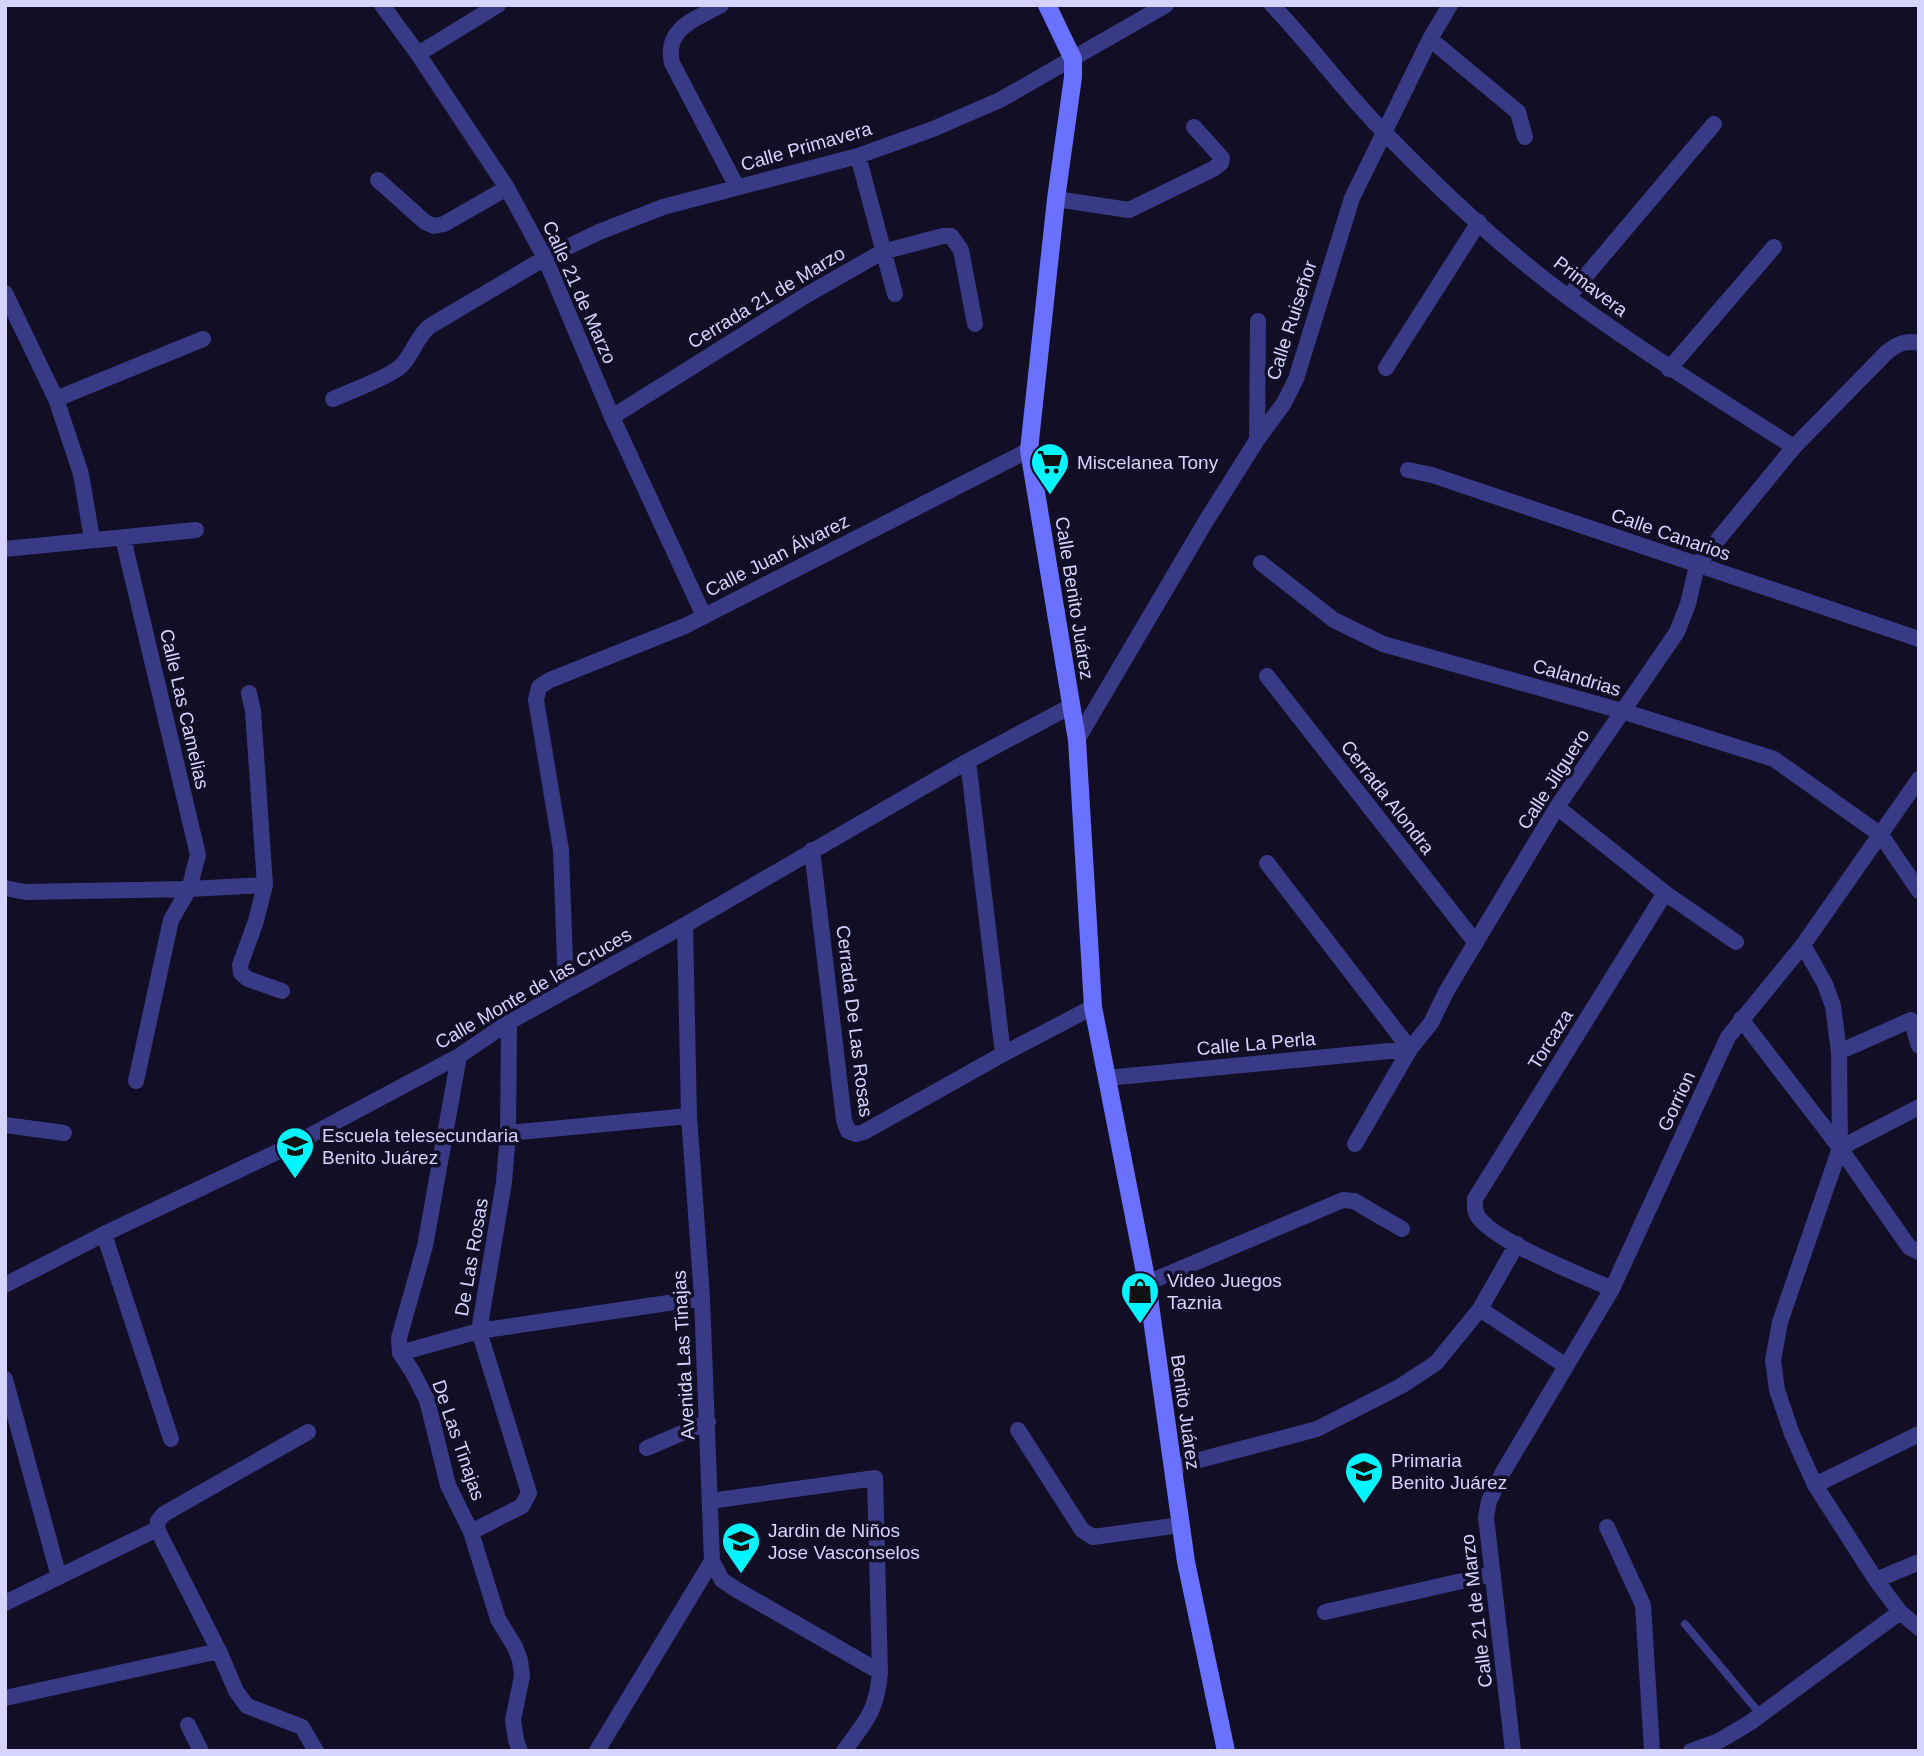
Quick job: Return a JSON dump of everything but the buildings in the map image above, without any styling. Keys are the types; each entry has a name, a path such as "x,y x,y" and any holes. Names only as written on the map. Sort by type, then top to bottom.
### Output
{"street":[{"name":"Calle 21 de Marzo","path":"382,5 507,188 545,258 612,417 704,617"},
{"path":"418,54 498,5"},
{"path":"721,5 682,27 670,43 669,51 672,63 737,187"},
{"name":"Calle Benito Juárez","path":"1047,5 1073,59 1073,77 1056,199 1029,450 1077,740 1093,1007 1106,1078"},
{"name":"Calle Primavera","path":"545,258 599,232 663,207 858,156 933,129 1000,100 1166,5"},
{"name":"Primavera","path":"1272,5 1383,131 1479,222 1568,297 1669,369 1794,447"},
{"name":"Calle Ruiseñor","path":"1077,740 1257,440 1284,403 1296,379 1352,198 1383,131 1450,5"},
{"path":"1430,39 1518,112 1525,137"},
{"path":"1568,297 1714,124"},
{"path":"1056,199 1129,210 1213,169 1221,163 1222,158 1194,127"},
{"path":"858,156 895,295"},
{"path":"378,180 425,222 434,226 444,224 507,188"},
{"path":"1386,368 1479,222"},
{"name":"Cerrada 21 de Marzo","path":"612,417 804,296 882,252 943,236 951,236 961,250 975,324"},
{"path":"1669,369 1774,247"},
{"path":"334,399 398,368 408,358 421,333 430,326 545,258"},
{"path":"5,293 56,398 81,474 92,539"},
{"path":"1257,440 1258,321"},
{"path":"56,398 203,340"},
{"path":"1794,447 1896,345 1905,342 1919,344"},
{"name":"Calle Jilguero","path":"1356,1144 1410,1049 1431,1023 1446,992 1557,807 1677,632 1688,604 1697,565 1794,447"},
{"name":"Calle Juan Álvarez","path":"566,990 561,850 536,700 539,687 550,680 704,617 1029,450"},
{"name":"Calle Canarios","path":"1408,470 1432,475 1919,639"},
{"path":"5,549 196,530"},
{"name":"Calle Las Camelias","path":"123,538 198,855 189,889 171,920 136,1081"},
{"name":"Calandrias","path":"1261,563 1334,621 1383,644 1622,711 1774,759 1881,835"},
{"name":"Cerrada Alondra","path":"1267,676 1476,943"},
{"path":"249,693 253,711 264,885 256,921 240,965 241,973 247,979 282,991"},
{"name":"Calle Monte de las Cruces","path":"5,1285 104,1234 296,1143 459,1056 509,1022 1071,705"},
{"path":"968,761 1003,1054"},
{"name":"Gorrion","path":"1612,1289 1728,1037 1802,945 1919,779"},
{"path":"1557,807 1665,893 1736,942"},
{"path":"1881,835 1919,891"},
{"name":"Cerrada De Las Rosas","path":"813,850 844,1121 848,1131 856,1134 864,1132 1093,1007"},
{"path":"1267,863 1410,1049"},
{"path":"5,888 25,892 264,885"},
{"name":"Torcaza","path":"1517,1244 1489,1227 1477,1216 1475,1199 1665,893"},
{"name":"Avenida Las Tinajas","path":"685,925 689,1116 702,1298 712,1561"},
{"path":"1802,945 1830,995 1839,1052 1840,1148 1780,1322 1773,1360 1777,1390 1792,1434 1815,1485 1876,1580 1900,1612 1919,1628"},
{"path":"1741,1019 1840,1148 1909,1247 1919,1252"},
{"path":"1839,1052 1911,1020 1919,1046"},
{"name":"De Las Rosas","path":"479,1331 504,1182 509,1133 509,1022"},
{"name":"Calle La Perla","path":"1106,1078 1410,1049"},
{"path":"459,1056 425,1245 399,1338 400,1353 479,1331 702,1298"},
{"name":"Benito Juárez","path":"1106,1078 1147,1283 1180,1525 1226,1751"},
{"path":"1840,1148 1919,1107"},
{"path":"509,1133 689,1116"},
{"path":"5,1125 64,1133"},
{"path":"1147,1283 1343,1200 1354,1201 1402,1229"},
{"path":"104,1234 171,1439"},
{"path":"1173,1467 1317,1429 1401,1386 1436,1363 1480,1309 1517,1244 1612,1289"},
{"name":"Calle 21 de Marzo","path":"1513,1751 1486,1517 1489,1501 1503,1472 1612,1289"},
{"path":"1480,1309 1566,1366"},
{"path":"471,1532 517,1509 529,1493 479,1331"},
{"name":"De Las Tinajas","path":"400,1353 427,1400 449,1485 471,1532 498,1619 520,1660 522,1676 513,1720 520,1751"},
{"path":"5,1379 59,1577"},
{"path":"647,1448 708,1422"},
{"path":"1018,1430 1082,1530 1093,1537 1180,1525"},
{"path":"308,1432 164,1514 158,1521 157,1529 219,1651 236,1691 247,1706 302,1727 316,1751"},
{"path":"1815,1485 1919,1434"},
{"path":"710,1501 875,1478 880,1672 878,1695 873,1711 844,1751"},
{"path":"1606,1527 1643,1605 1652,1751"},
{"path":"5,1603 157,1529"},
{"path":"712,1561 722,1580 737,1590 880,1672"},
{"path":"597,1751 712,1561"},
{"path":"1876,1580 1919,1562"},
{"path":"1325,1612 1493,1574"},
{"path":"1692,1751 1733,1734 1900,1612"},
{"path":"5,1698 219,1651"},
{"path":"188,1725 201,1751"}],"lane":[{"path":"1685,1624 1761,1715"}],"place":[{"name":"Miscelanea Tony","path":"1050,496"},
{"name":"Escuela telesecundaria Benito Juárez","path":"295,1180"},
{"name":"Video Juegos Taznia","path":"1140,1325"},
{"name":"Primaria Benito Juárez","path":"1364,1505"},
{"name":"Jardin de Niños Jose Vasconselos","path":"741,1575"}]}
